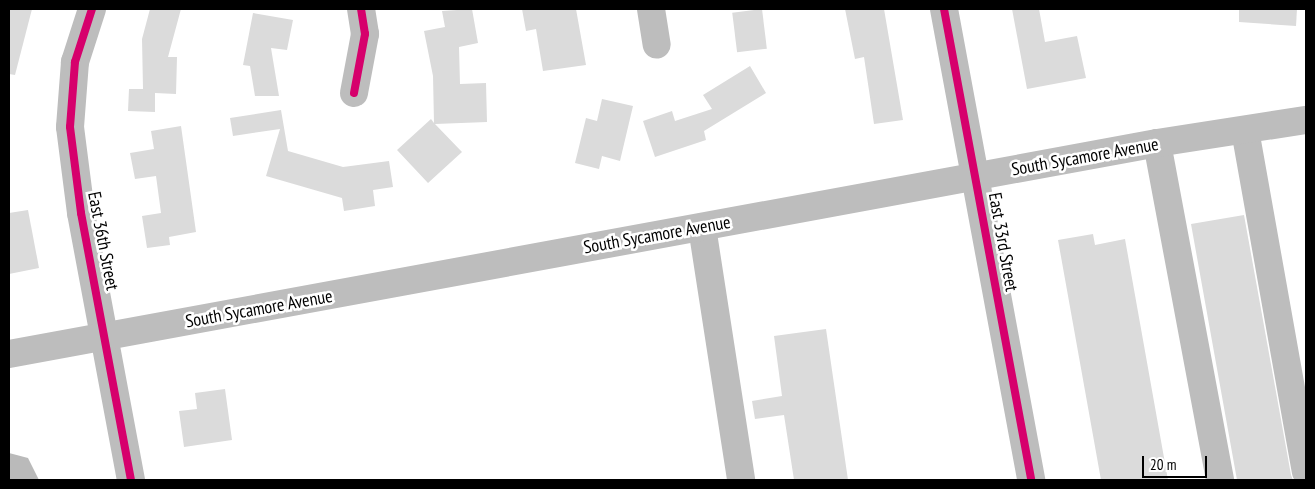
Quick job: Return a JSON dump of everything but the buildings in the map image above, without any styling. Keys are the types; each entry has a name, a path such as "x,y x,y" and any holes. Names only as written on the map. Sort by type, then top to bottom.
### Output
{"main road":[{"name":"East 36th Street","path":"92,9 75,62 70,127 81,213 106,337 131,480"},
{"path":"354,93 365,34 361,9"},
{"path":"651,9 657,44"},
{"name":"East 33rd Street","path":"944,9 1031,480"},
{"name":"South Sycamore Avenue","path":"9,354 1157,143 1306,120"},
{"path":"1245,130 1306,472"},
{"path":"1157,143 1220,480"},
{"path":"702,227 741,480"}],"shaded area":[{"path":"9,453 28,458 39,480 9,480"}],"cycle path":[{"path":"92,9 75,62 70,127 81,213 131,480"},
{"path":"354,93 365,34 361,9"},
{"path":"944,9 1031,480"}]}
